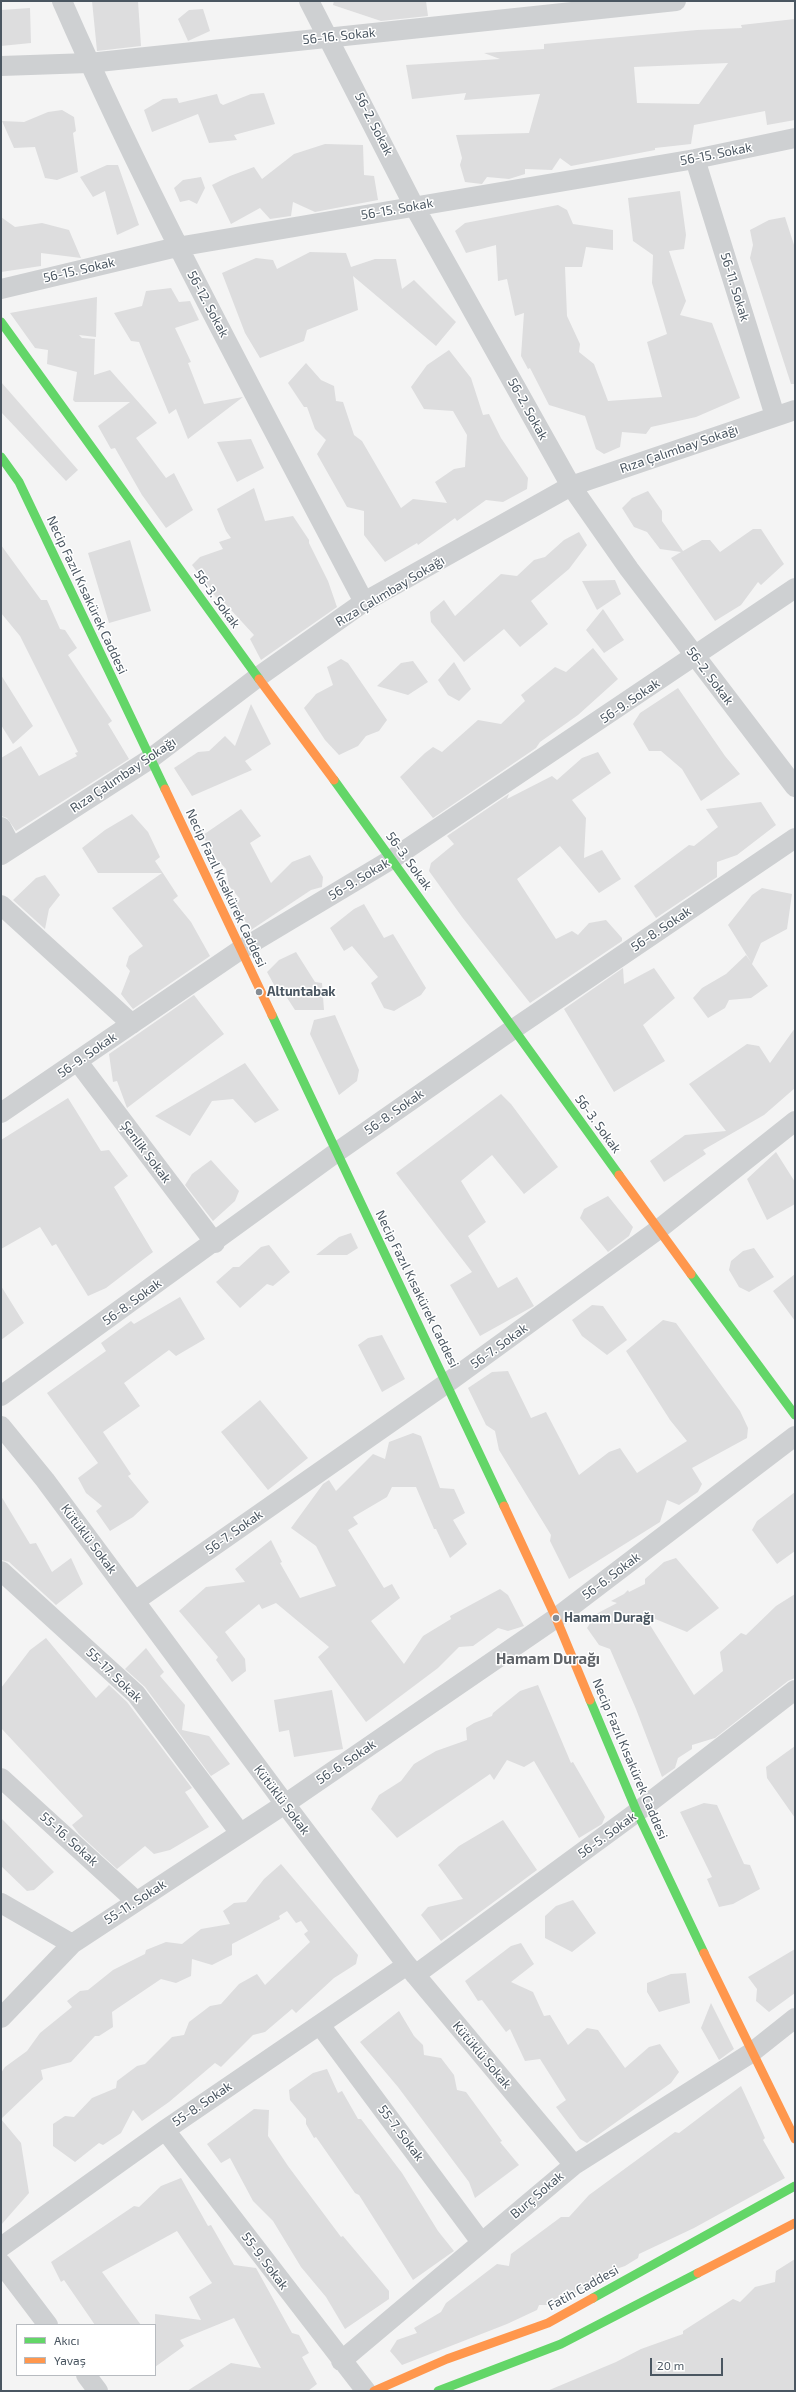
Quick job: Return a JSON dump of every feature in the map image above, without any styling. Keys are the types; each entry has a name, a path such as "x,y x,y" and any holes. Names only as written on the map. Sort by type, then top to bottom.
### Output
{"street":[{"name":"56-12. Sokak","path":"62,1 89,63 177,247 364,602"},
{"name":"56-2. Sokak","path":"309,1 329,37 414,206 571,486 628,569 795,787"},
{"name":"56-16. Sokak","path":"1,66 89,63 676,1"},
{"name":"56-15. Sokak","path":"1,289 177,247 695,158 795,138"},
{"name":"56-11. Sokak","path":"695,158 775,416"},
{"name":"56-3. Sokak","path":"1,322 258,678 392,859 512,1030 795,1415"},
{"name":"Rıza Çalımbay Sokağı","path":"6,851 150,759 258,678 364,602 571,486 795,410"},
{"name":"Necip Fazıl Kısakürek Caddesi","path":"1,458 19,482 447,1383 556,1618 637,1812 751,2053 795,2139"},
{"name":"56-9. Sokak","path":"1,1113 78,1062 240,950 392,859 696,657 795,588"},
{"path":"1,827 6,851"},
{"name":"56-8. Sokak","path":"1,1396 215,1243 337,1152 512,1030 795,838"},
{"path":"1,905 132,1024"},
{"name":"Şenlik Sokak","path":"78,1062 215,1243"},
{"name":"56-7. Sokak","path":"136,1601 447,1383 659,1229 795,1121"},
{"name":"Kütüklü Sokak","path":"1,1426 45,1480 285,1804 411,1970 574,2165"},
{"name":"56-6. Sokak","path":"285,1804 556,1618 795,1436"},
{"name":"55-17. Sokak","path":"1,1571 136,1694 240,1833"},
{"name":"56-5. Sokak","path":"411,1970 637,1812 795,1690"},
{"name":"55-16. Sokak","path":"1,1778 136,1901"},
{"name":"55-11. Sokak","path":"1,2018 72,1944 285,1804"},
{"path":"1,1902 72,1944"},
{"name":"55-8. Sokak","path":"1,2247 165,2130 320,2025 411,1970"},
{"name":"Burç Sokak","path":"341,2361 574,2165 751,2053 795,2018"},
{"name":"55-7. Sokak","path":"320,2025 481,2242"},
{"name":"55-9. Sokak","path":"165,2130 341,2361 366,2391"},
{"name":"Fatih Caddesi","path":"374,2391 447,2359 548,2323 795,2186"},
{"path":"438,2391 562,2344 795,2223"},
{"path":"1,2262 47,2324"},
{"path":"87,2376 98,2391"}],"building":[{"path":"92,1 138,1 141,46 97,51"},
{"path":"334,1 426,1 428,16 381,21 333,5"},
{"path":"30,8 31,43 1,46 1,10"},
{"path":"203,9 210,31 188,41 178,19 189,10"},
{"path":"795,19 795,120 767,125 765,111 694,125 691,144 655,148 655,150 571,166 560,158 552,170 525,169 525,174 509,179 487,177 482,184 465,182 460,165 462,158 456,135 529,133 540,94 464,100 466,93 412,99 406,65 500,59 484,53 544,49 544,44 697,30 742,28 741,25","holes":["728,63 699,104 637,103 634,67"]},
{"path":"264,93 275,124 234,135 237,140 209,143 198,114 152,132 144,110 163,99 177,98 179,103 217,94 220,103 223,105 251,94"},
{"path":"62,110 74,117 76,131 73,133 78,172 57,180 45,178 35,147 14,148 2,121 24,122 48,112"},
{"path":"325,144 363,145 364,175 374,176 378,200 315,212 293,202 291,216 270,219 260,208 231,224 212,185 254,167 262,179 294,154"},
{"path":"107,165 118,165 139,225 117,235 105,191 93,197 80,177"},
{"path":"201,177 205,188 197,204 189,200 180,202 174,188 183,180"},
{"path":"680,191 686,235 684,249 669,251 686,301 680,315 712,323 740,398 696,417 651,427 646,434 622,432 620,447 604,454 596,449 585,416 549,405 530,368 528,369 521,356 524,313 515,316 507,279 498,281 496,245 466,253 455,231 465,223 558,205 567,210 573,224 613,230 613,250 586,247 582,267 565,267 567,316 580,344 579,352 594,364 608,401 662,397 647,342 667,334 652,283 653,255 633,241 628,198"},
{"path":"1,217 15,227 42,223 69,230 81,258 41,253 41,266 1,272"},
{"path":"785,217 795,248 795,384 791,384 750,258 753,245 750,230 769,220"},
{"path":"310,252 346,253 351,267 375,259 396,259 402,289 414,280 456,322 436,346 353,276 358,310 307,330 304,341 260,358 245,333 222,273 256,258 273,260 277,269"},
{"path":"171,288 179,302 190,301 199,320 175,328 191,362 188,363 204,404 243,397 188,439 176,409 169,414 139,342 131,341 114,313 142,306 146,291"},
{"path":"97,297 96,337 79,335 82,338 95,339 94,375 110,370 157,423 136,438 166,478 174,473 193,510 166,528 142,495 115,448 111,449 98,426 130,402 75,402 73,400 77,372 47,364 48,350 35,348 10,313"},
{"path":"449,350 471,378 483,415 489,414 501,438 528,478 527,489 503,502 486,500 457,521 455,518 418,545 417,543 385,562 364,535 364,511 347,507 317,454 326,440 315,429 307,407 304,407 288,383 306,363 321,380 334,386 336,401 343,402 354,435 362,441 401,508 413,499 447,503 435,482 454,469 465,467 467,435 453,411 424,409 411,387 427,365"},
{"path":"1,382 78,470 66,481 1,412"},
{"path":"251,439 264,468 237,482 217,442"},
{"path":"254,488 265,521 293,516 309,540 309,543 328,581 337,607 261,660 250,639 254,635 220,598 218,600 192,565 200,557 223,549 219,542 231,538 226,531 217,509"},
{"path":"648,491 662,511 662,521 683,551 702,540 710,540 720,552 753,529 761,529 784,564 761,585 758,582 741,605 715,621 671,558 681,552 660,549 647,532 634,527 622,508 632,498"},
{"path":"579,532 587,545 569,569 531,601 548,624 520,647 504,629 464,662 431,622 430,612 444,600 455,616 501,574 517,576 534,560 545,557 564,540"},
{"path":"130,540 151,611 109,623 88,553"},
{"path":"1,545 41,600 47,600 60,629 65,630 77,648 68,655 112,721 108,724 129,759 16,831 7,818 1,816 1,758 21,746 39,776 77,756 75,753 78,752 20,636 1,613"},
{"path":"615,580 621,594 597,610 582,581"},
{"path":"603,609 624,640 604,653 586,630"},
{"path":"593,648 618,679 578,715 540,742 536,748 433,818 400,777 433,747 442,752 478,720 501,724 525,701 521,695 555,667 566,672"},
{"path":"341,659 348,663 387,720 379,731 366,736 358,746 339,755 325,740 304,708 316,694 333,685 327,667"},
{"path":"413,661 428,682 408,695 377,686 401,663"},
{"path":"454,662 471,689 459,701 448,695 438,680"},
{"path":"1,675 33,726 13,744 1,725"},
{"path":"678,688 725,756 740,774 701,801 682,769 661,751 649,751 633,724 640,713"},
{"path":"251,704 271,744 245,761 252,770 192,796 174,768 198,752 209,751 225,736 235,746"},
{"path":"598,752 611,773 572,800 586,818 584,858 602,850 621,879 599,893 560,846 517,879 556,939 572,931 578,935 589,923 606,920 622,938 622,941 530,1003 462,917 429,871 431,863 454,844 447,836 509,794 507,799 552,776 557,780 582,758"},
{"path":"761,802 776,825 737,855 717,862 717,877 656,918 634,886 689,845 694,846 718,827 706,809"},
{"path":"241,809 261,836 250,843 271,883 292,862 310,855 323,877 322,887 311,890 251,930 234,905 240,899 229,886 226,869 210,852 203,835"},
{"path":"132,814 148,832 160,857 155,861 178,896 173,900 191,922 210,956 133,1009 121,994 130,971 126,966 129,956 143,946 112,908 162,873 98,873 82,848 105,830"},
{"path":"45,875 60,895 49,909 45,929 13,900 36,878"},
{"path":"762,888 792,894 787,929 761,943 752,964 768,986 751,998 729,1000 725,1008 708,1018 693,998 702,988 726,974 746,955 751,962 728,925 752,895"},
{"path":"364,904 384,938 393,934 426,988 421,995 394,1011 384,1008 371,983 378,977 352,946 344,951 330,928 354,909"},
{"path":"296,952 315,982 322,983 324,1010 295,1010 282,990 278,992 267,972 279,960"},
{"path":"623,968 624,984 654,968 675,998 643,1025 665,1061 614,1092 564,1009"},
{"path":"194,995 224,1034 127,1108 117,1081 113,1082 109,1054"},
{"path":"335,1015 359,1070 357,1081 339,1095 310,1034 314,1020"},
{"path":"795,1028 795,1088 764,1115 703,1150 706,1154 664,1182 650,1161 685,1135 726,1131 689,1084 747,1044 759,1046 770,1063"},
{"path":"245,1063 279,1110 255,1123 233,1099 212,1101 190,1136 155,1116"},
{"path":"501,1094 511,1104 558,1167 524,1194 492,1155 461,1181 486,1222 468,1236 498,1288 517,1277 534,1306 480,1336 450,1285 472,1272 396,1173"},
{"path":"68,1098 101,1151 109,1150 128,1176 114,1187 153,1252 106,1288 88,1296 56,1244 52,1246 40,1227 1,1249 1,1140"},
{"path":"776,1152 795,1182 795,1204 767,1220 747,1179"},
{"path":"211,1160 239,1191 235,1201 213,1221 185,1185 192,1174"},
{"path":"608,1196 633,1227 629,1236 608,1252 580,1218 584,1209"},
{"path":"351,1233 358,1248 347,1255 316,1255 339,1237"},
{"path":"269,1245 290,1272 273,1286 267,1284 240,1308 216,1282 233,1267 239,1267 261,1247"},
{"path":"754,1248 774,1277 749,1292 739,1287 729,1270 731,1261 743,1251"},
{"path":"795,1274 795,1321 773,1291"},
{"path":"1,1286 24,1323 1,1340"},
{"path":"180,1297 205,1339 176,1356 169,1350 124,1383 140,1406 103,1432 131,1474 128,1476 149,1502 133,1517 110,1531 96,1511 102,1506 86,1493 78,1478 98,1463 47,1393 106,1351 101,1343 131,1321 134,1324"},
{"path":"592,1305 603,1306 627,1340 607,1355 582,1336 572,1320"},
{"path":"663,1320 676,1323 740,1411 748,1428 747,1438 692,1468 702,1484 698,1492 679,1505 667,1500 660,1522 569,1579 550,1541 551,1535 499,1450 495,1431 486,1425 468,1388 492,1372 508,1371 531,1418 546,1412 579,1475 609,1452 620,1448 637,1473 687,1441 670,1420 626,1351"},
{"path":"382,1335 405,1379 382,1392 358,1345 368,1338"},
{"path":"260,1400 308,1458 268,1490 221,1432"},
{"path":"413,1433 421,1436 440,1488 454,1489 465,1513 453,1520 467,1544 450,1558 436,1529 434,1529 416,1487 392,1487 387,1497 353,1517 358,1524 348,1530 384,1588 392,1584 400,1598 371,1621 404,1664 423,1636 451,1619 450,1616 500,1589 508,1595 524,1626 508,1631 498,1628 473,1646 459,1647 438,1668 366,1722 318,1657 329,1647 276,1603 262,1609 259,1604 225,1632 245,1659 246,1671 232,1682 216,1660 218,1657 179,1611 206,1587 245,1582 235,1569 271,1540 282,1562 280,1563 300,1598 336,1586 316,1546 291,1528 323,1484 329,1480 336,1491 373,1454 385,1459 389,1442"},
{"path":"795,1492 795,1551 777,1564 752,1530 757,1521"},
{"path":"1,1496 30,1544 36,1543 52,1572 71,1558 83,1584 56,1605 9,1562 1,1560"},
{"path":"676,1558 719,1608 687,1632 643,1614 694,1695 723,1671 720,1652 741,1633 746,1635 776,1606 795,1594 795,1678 788,1681 715,1738 692,1745 692,1749 678,1758 675,1768 662,1777 636,1709 610,1649 599,1645 587,1628 596,1614 617,1603 611,1601 628,1590 629,1592 645,1584 645,1579 664,1562"},
{"path":"46,1638 96,1698 109,1685 127,1702 192,1788 185,1792 209,1827 170,1850 154,1854 145,1846 117,1869 79,1834 72,1825 83,1816 1,1728 1,1688 30,1650"},
{"path":"146,1648 164,1672 160,1676 185,1705 182,1730 209,1736 230,1764 211,1776 145,1687 125,1669"},
{"path":"538,1685 571,1763 573,1762 605,1817 602,1824 579,1838 534,1761 524,1767 507,1760 494,1780 490,1774 397,1838 371,1809 379,1795 401,1781 414,1764 436,1751 467,1740 466,1728 492,1716 493,1713 520,1691"},
{"path":"332,1690 343,1749 294,1757 289,1730 279,1732 274,1700"},
{"path":"795,1746 795,1818 767,1778 766,1767"},
{"path":"704,1803 717,1805 744,1864 750,1865 760,1889 733,1904 719,1907 707,1879 712,1877 680,1812"},
{"path":"1,1818 54,1872 34,1890 27,1891 1,1866"},
{"path":"503,1820 537,1870 441,1941 421,1915 428,1907 463,1899 438,1865 459,1846"},
{"path":"281,1864 358,1955 356,1964 334,1978 296,2013 292,2009 265,2032 253,2035 221,2067 215,2063 169,2102 142,2121 133,2110 121,2133 103,2145 99,2143 75,2162 53,2146 53,2124 65,2116 74,2117 92,2098 116,2088 117,2081 137,2066 145,2064 172,2037 184,2035 189,2022 210,2006 221,2004 239,1984 257,1974 265,1985 310,1942 304,1934 308,1931 301,1921 296,1923 287,1911 279,1916 280,1919 232,1944 232,1955 212,1965 192,1959 191,1976 176,1983 161,1979 112,2012 113,2027 99,2036 95,2036 71,2062 41,2070 43,2079 1,2119 1,2073 5,2067 27,2051 40,2033 72,2007 67,2001 80,1991 88,1990 113,1970 145,1954 146,1950 166,1942 182,1944 201,1929 230,1924 223,1911 234,1903 246,1902 264,1879"},
{"path":"573,1900 596,1933 572,1952 545,1938 545,1916 556,1906"},
{"path":"521,1943 534,1964 511,1982 533,1992 544,2016 550,2015 568,2045 587,2028 598,2030 625,2068 649,2047 660,2044 679,2072 671,2083 587,2143 580,2139 556,2107 566,2100 540,2059 525,2061 510,2029 506,2032 482,2000 478,2001 465,1981 511,1946"},
{"path":"795,1949 795,1993 769,2012 756,2001 757,1989 748,1977"},
{"path":"686,1973 690,2003 659,2012 647,1992 647,1983 671,1974"},
{"path":"711,2003 734,2049 719,2060 701,2028"},
{"path":"399,2011 414,2036 423,2045 424,2055 441,2058 454,2075 457,2090 466,2092 502,2141 500,2142 519,2165 475,2198 469,2182 398,2087 360,2042"},
{"path":"327,2069 338,2093 342,2091 358,2119 361,2119 402,2173 438,2231 454,2251 413,2280 359,2195 355,2193 316,2137 314,2138 306,2124 306,2119 290,2100 289,2090 313,2073"},
{"path":"741,2086 765,2138 763,2140 785,2178 694,2228 639,2254 638,2258 625,2266 616,2269 574,2294 567,2289 550,2305 539,2305 537,2310 507,2324 402,2365 390,2351 397,2340 417,2333 414,2328 441,2312 446,2303 497,2264 509,2266 511,2254 561,2217 569,2217 589,2195 675,2132 679,2133"},
{"path":"254,2109 269,2110 268,2136 288,2166 341,2237 343,2236 389,2291 389,2299 345,2329 326,2297 301,2267 273,2221 253,2201 230,2158 221,2163 207,2144"},
{"path":"1,2119 21,2143 29,2193 1,2225"},
{"path":"181,2178 208,2226 211,2225 234,2265 256,2268 292,2333 299,2335 309,2353 302,2357 317,2384 308,2391 187,2391 231,2363 261,2368 234,2318 180,2340 184,2346 156,2366 155,2314 201,2320 189,2297 212,2283 177,2231 102,2272 140,2324 94,2324 64,2280 61,2282 51,2262 134,2206 139,2207 161,2186"},
{"path":"795,2259 795,2391 547,2391 616,2362 641,2349 683,2334 683,2331 733,2299 740,2302 755,2287 775,2282 776,2271"}],"traffic: fast":[{"path":"1,322 259,679"},
{"path":"1,457 19,482 165,789"},
{"path":"334,780 619,1175"},
{"path":"272,1015 504,1506"},
{"path":"691,1274 795,1415"},
{"path":"590,1700 637,1812 704,1953"},
{"path":"593,2298 795,2186"},
{"path":"438,2391 561,2344 698,2273"}],"traffic: slow":[{"path":"259,679 334,780"},
{"path":"165,789 272,1015"},
{"path":"619,1175 691,1274"},
{"path":"504,1506 556,1618 590,1700"},
{"path":"704,1953 795,2139"},
{"path":"698,2273 795,2223"},
{"path":"374,2391 447,2359 548,2323 593,2298"}],"place":[{"name":"Altuntabak","path":"259,992"},
{"name":"Hamam Durağı","path":"556,1618"}],"district":[{"name":"Hamam Durağı","path":"548,1659"}]}
